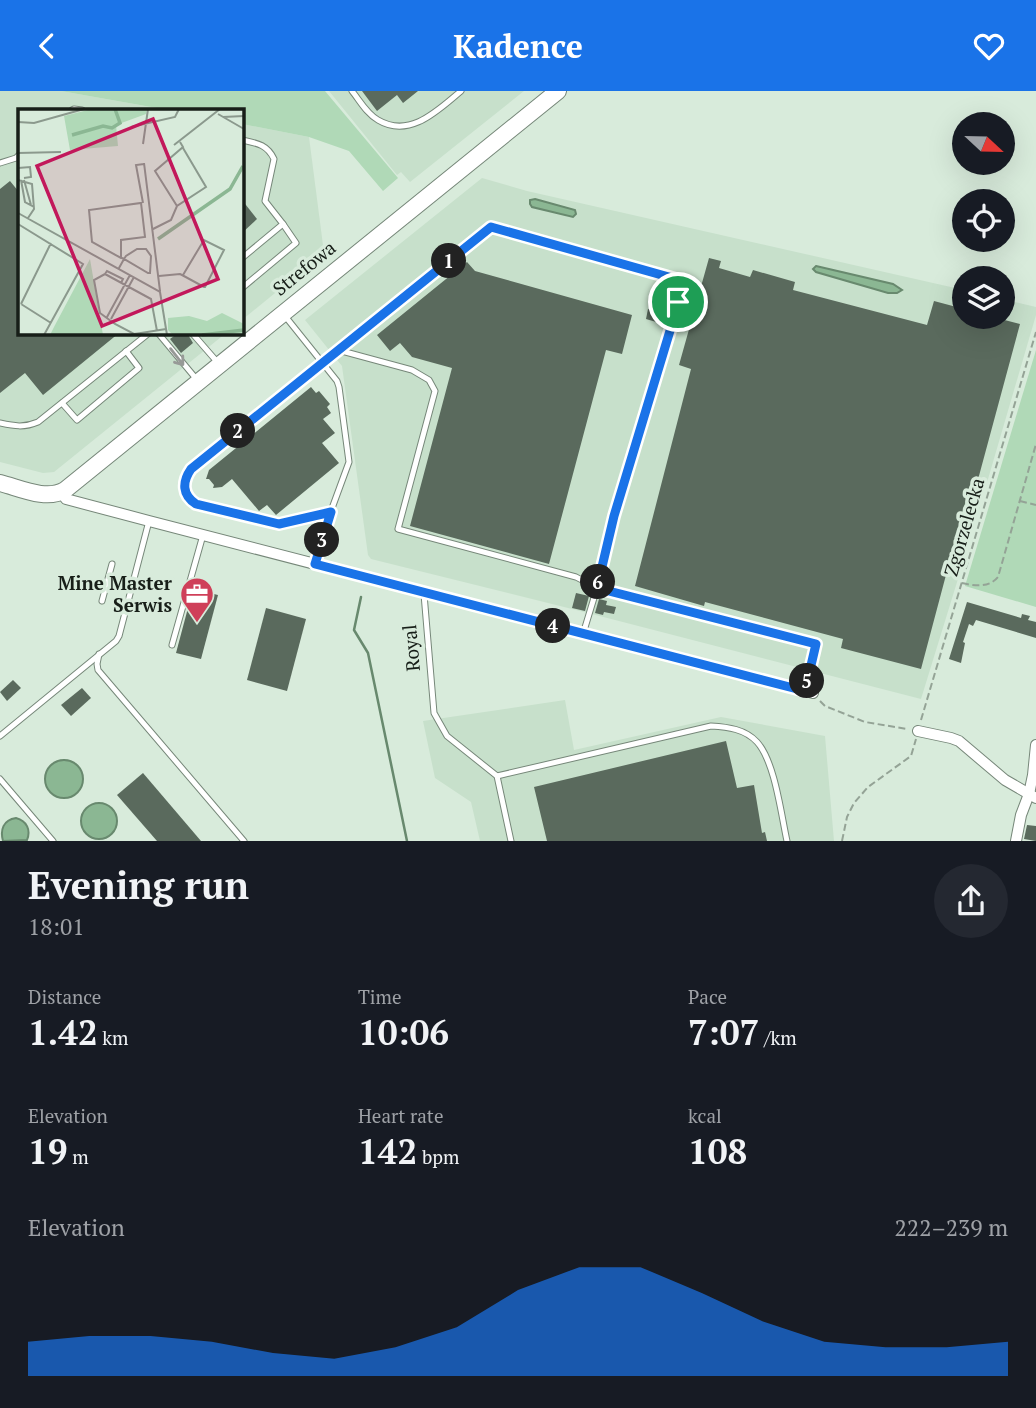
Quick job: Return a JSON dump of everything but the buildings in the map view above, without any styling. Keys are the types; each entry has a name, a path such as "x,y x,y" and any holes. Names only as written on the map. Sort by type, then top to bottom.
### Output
{"street":[{"name":"Strefowa","path":"61,492 558,91"},
{"path":"0,483 45,494 61,492 66,499 809,692"},
{"path":"919,731 959,741 1005,780 1032,796"},
{"path":"1016,841 1021,815 1032,796 1036,745"}],"lane":[{"path":"352,91 379,121 399,126 428,118 461,91"},
{"path":"243,140 260,144 271,152 274,159 265,201 296,243 243,287"},
{"path":"0,163 18,158"},
{"path":"243,257 283,224"},
{"path":"331,512 279,524 196,504 186,495 186,476 191,469 491,227 676,279 682,291 614,516 583,633"},
{"path":"282,313 337,381 349,462 315,564"},
{"path":"0,423 20,427 38,422 148,334"},
{"path":"159,334 198,381"},
{"path":"193,334 219,364"},
{"path":"62,403 77,420 139,368 126,351"},
{"path":"338,351 412,370 429,380 435,391 398,529 576,577 597,588 816,644 809,692"},
{"path":"0,736 116,641 149,521"},
{"path":"172,645 203,535"},
{"path":"102,601 111,564"},
{"path":"106,584 131,590"},
{"name":"Royal","path":"424,592 434,713 447,736 497,776"},
{"path":"99,654 98,670 244,841"},
{"path":"511,841 497,776 711,726 742,731 756,742 766,757 773,778 788,841"},
{"path":"0,779 53,841"}],"path":[{"name":"Zgorzelecka","path":"842,841 847,817 854,803 868,787 911,756 1036,332"},
{"path":"962,583 983,586 996,580 1036,444"},
{"path":"1020,501 1036,505"},
{"path":"809,692 825,706 865,722 919,731"}],"shaded area":[{"path":"0,91 61,91 162,109 18,109 18,334 225,334 54,472 43,473 0,462"},
{"path":"61,91 325,91 398,178 383,191 349,151 309,137 243,124 243,109 162,109"},
{"path":"329,91 524,91 410,182 401,172 397,175"},
{"path":"243,124 309,137 324,253 243,319"},
{"path":"482,178 527,191 952,287 952,329 1015,329 1015,302 1036,307 1036,315 974,527 921,699 371,559 368,555 342,366 305,320"},
{"path":"530,200 575,210 576,214 573,217 532,207"},
{"path":"816,266 893,284 902,290 888,293 816,272 813,269"},
{"path":"1036,350 1036,607 965,586"},
{"path":"565,700 574,750 721,717 825,736 834,841 480,841 471,802 435,778 423,721"},
{"path":"64,760 77,766 83,779 77,792 64,798 51,792 45,779 51,766"},
{"path":"99,803 112,808 117,821 112,834 99,839 86,834 81,821 86,808"},
{"path":"16,818 27,826 27,840 3,841 4,826"}],"waterway":[{"path":"361,597 354,630 368,653 407,841"}],"place":[{"name":"Mine Master Serwis","path":"197,624"}],"route":[{"path":"491,227 676,279 682,291 678,302 614,516 597,588 816,644 805,691 315,564 331,512 279,524 196,504 186,495 185,481 191,469 491,227"}]}
